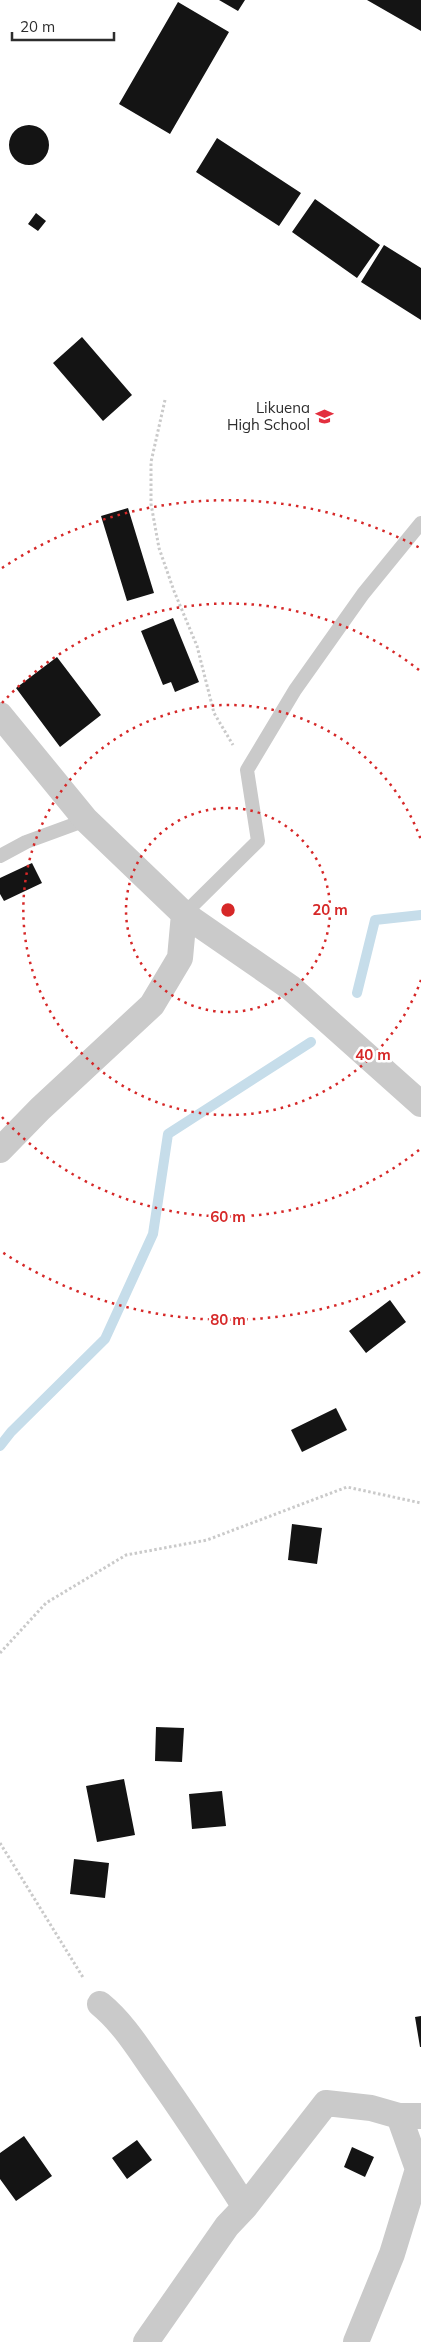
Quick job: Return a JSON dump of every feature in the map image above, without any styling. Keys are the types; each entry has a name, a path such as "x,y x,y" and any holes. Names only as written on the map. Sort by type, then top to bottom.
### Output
{"street":[{"path":"0,715 86,820 184,914 291,988 421,1104"},
{"path":"0,1150 40,1108 152,1005 180,958 184,914"},
{"path":"100,2004 112,2014 131,2038 195,2129 245,2207"},
{"path":"146,2342 227,2226 245,2207 326,2103 371,2108 410,2116 418,2169 392,2254 356,2342"}],"lane":[{"path":"184,914 258,841 247,770 295,690 363,594 421,523"},
{"path":"0,856 26,842 86,820"}],"path":[{"path":"165,400 151,462 151,504 159,548 174,591 197,646 214,713 247,770"},
{"path":"0,1653 46,1603 126,1555 207,1540 347,1487 421,1503"},
{"path":"0,1843 100,2004"}],"building":[{"path":"219,0 245,0 238,11"},
{"path":"367,0 421,0 421,31"},
{"path":"178,2 229,32 170,134 119,104"},
{"path":"29,125 43,131 49,145 43,159 29,165 15,159 9,145 15,131"},
{"path":"217,138 301,193 279,226 196,172"},
{"path":"315,199 380,245 357,278 292,232"},
{"path":"36,213 46,221 38,231 28,224"},
{"path":"384,245 421,268 421,320 361,282"},
{"path":"82,337 132,395 103,421 53,363"},
{"path":"128,508 154,593 127,601 101,516"},
{"path":"173,618 199,682 175,692 171,682 163,685 141,631"},
{"path":"57,657 101,715 60,747 16,688"},
{"path":"32,863 42,883 4,901 0,894 0,878"},
{"path":"390,1300 406,1322 366,1353 349,1331"},
{"path":"336,1408 347,1430 302,1452 291,1430"},
{"path":"292,1524 322,1528 317,1564 288,1560"},
{"path":"156,1727 184,1728 182,1762 155,1761"},
{"path":"124,1779 135,1835 97,1842 86,1786"},
{"path":"222,1791 226,1826 192,1829 189,1794"},
{"path":"74,1859 109,1863 105,1898 70,1894"},
{"path":"421,2016 421,2047 420,2047 415,2017"},
{"path":"24,2136 52,2176 16,2201 0,2179 0,2153"},
{"path":"137,2140 152,2160 127,2179 112,2158"},
{"path":"352,2147 374,2157 365,2177 344,2167"}],"waterway":[{"path":"357,993 375,920 421,915"},
{"path":"0,1446 11,1432 105,1339 153,1234 168,1134 311,1042"}],"place":[{"name":"Likuena High School","path":"324,417"}]}
